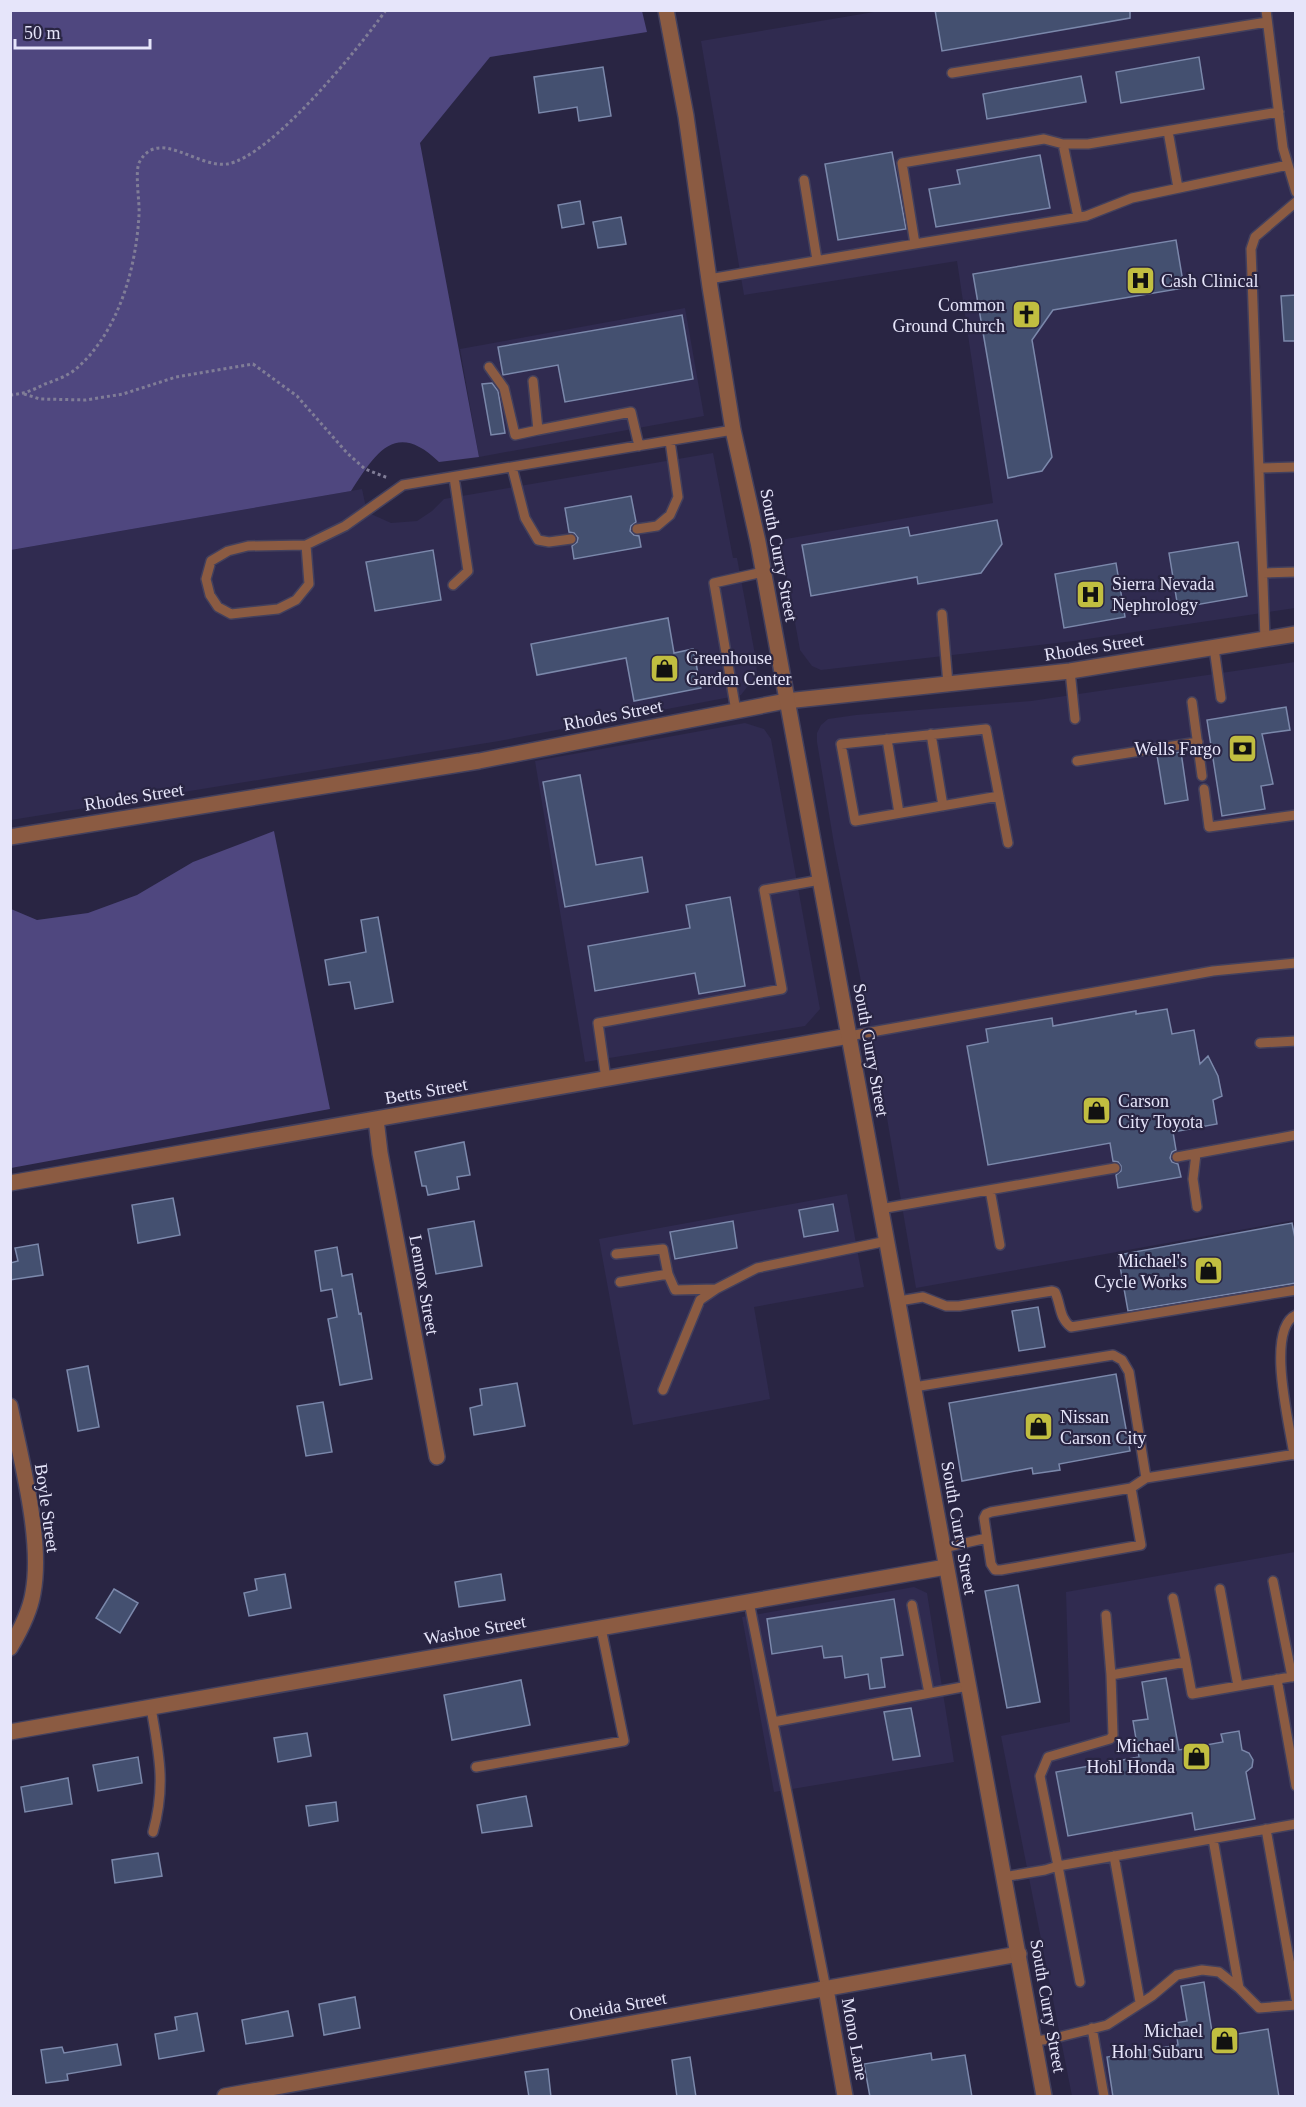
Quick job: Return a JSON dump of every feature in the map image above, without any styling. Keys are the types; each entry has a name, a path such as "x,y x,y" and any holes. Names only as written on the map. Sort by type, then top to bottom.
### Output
{"street":[{"name":"South Curry Street","path":"666,10 686,116 733,430 747,487 763,572 1044,2097"},
{"name":"Rhodes Street","path":"10,837 479,761 786,701 1070,671 1296,634"},
{"name":"Betts Street","path":"10,1183 849,1036"},
{"name":"Lennox Street","path":"376,1119 380,1153 437,1457"},
{"name":"Boyle Street","path":"10,1406 33,1526 36,1567 33,1595 21,1629 10,1648"},
{"name":"Washoe Street","path":"10,1732 946,1567"},
{"name":"Oneida Street","path":"225,2097 1019,1954"},
{"name":"Mono Lane","path":"826,1989 845,2097"}],"lane":[{"path":"1266,10 1283,148 1296,192"},
{"path":"952,73 1267,22"},
{"path":"915,244 902,163 1044,139 1063,144 1088,144 1279,112"},
{"path":"1168,131 1178,188"},
{"path":"1063,144 1078,217"},
{"path":"709,279 1078,217 1132,198 1288,165"},
{"path":"804,180 817,260"},
{"path":"1265,639 1251,249 1255,237 1296,202"},
{"path":"489,367 504,388 515,435 632,412 639,446"},
{"path":"533,381 538,430"},
{"path":"306,545 309,584 296,600 278,609 231,614 218,607 210,595 206,579 208,568 211,561 228,551 248,546 306,545 345,526 403,485 733,430"},
{"path":"638,529 657,526 670,515 678,497 670,441"},
{"path":"1259,468 1296,466"},
{"path":"512,467 525,518 538,540 549,542 571,539"},
{"path":"453,585 468,571 454,477"},
{"path":"736,711 714,583 763,572"},
{"path":"1263,573 1296,572"},
{"path":"942,615 948,684"},
{"path":"1214,648 1221,698"},
{"path":"1070,671 1076,719"},
{"path":"1192,702 1202,776"},
{"path":"999,796 855,821 841,744 986,729 999,796 1008,843"},
{"path":"932,734 943,806"},
{"path":"886,739 899,813"},
{"path":"1077,761 1197,742"},
{"path":"1204,789 1209,827 1296,814"},
{"path":"606,1079 598,1023 782,989 764,890 819,880"},
{"path":"849,1036 1213,971 1296,963"},
{"path":"1260,1042 1296,1041"},
{"path":"1177,1157 1296,1136"},
{"path":"1196,1154 1193,1179 1197,1208"},
{"path":"880,1209 1115,1168"},
{"path":"990,1190 1000,1245"},
{"path":"663,1390 700,1300 716,1288 758,1268 887,1241"},
{"path":"616,1254 663,1249 668,1275 675,1290 716,1288"},
{"path":"620,1282 668,1275"},
{"path":"899,1301 923,1297 946,1306 959,1306 1052,1291 1057,1297 1062,1319 1071,1327 1296,1290"},
{"path":"1131,1488 1141,1545 1001,1570 995,1570 991,1564 984,1518 991,1512 1131,1488 1146,1478 1295,1455 1279,1355 1286,1322 1296,1315"},
{"path":"914,1387 1113,1355 1122,1360 1129,1372 1146,1478"},
{"path":"943,1548 987,1538"},
{"path":"1173,1598 1192,1694 1294,1676 1273,1581"},
{"path":"1220,1588 1238,1686"},
{"path":"749,1602 826,1989"},
{"path":"912,1605 929,1694"},
{"path":"1080,1983 1041,1776 1048,1757 1110,1739 1113,1735 1106,1615"},
{"path":"476,1767 624,1741 601,1628"},
{"path":"1111,1675 1186,1662"},
{"path":"1277,1679 1296,1786"},
{"path":"773,1722 968,1686"},
{"path":"151,1708 161,1775 160,1809 153,1832"},
{"path":"1003,1877 1296,1824"},
{"path":"1266,1829 1296,1999"},
{"path":"1213,1839 1239,1988"},
{"path":"1114,1856 1140,2002"},
{"path":"1034,2041 1107,2025 1152,1996 1177,1975 1202,1970 1219,1972 1259,2008 1296,2005"},
{"path":"1092,2028 1104,2097"}],"path":[{"path":"24,394 77,368 110,326 122,298 138,237 140,211 138,163 146,152 155,147 169,148 208,163 228,164 246,156 266,143 289,123 346,63 386,10"},
{"path":"10,395 24,394 40,399 86,400 123,394 176,377 253,364 297,396 347,453 365,469 403,485"}],"shaded area":[{"path":"11,10 642,11 647,32 490,57 420,143 479,457 439,462 411,443 399,442 388,446 378,454 351,491 11,550"},
{"path":"880,11 1295,11 1295,608 1074,641 821,670 812,666 800,650 780,540 993,503 957,261 744,295 701,41"},
{"path":"685,308 704,416 479,457 460,349"},
{"path":"713,453 733,558 737,558 756,660 757,674 741,695 499,741 11,820 11,550 362,489 365,503 371,514 391,523 417,521 444,499"},
{"path":"1295,662 1295,1220 916,1288 881,1083 834,844 817,742 817,733 821,725 828,719 856,715 1031,701"},
{"path":"745,723 764,729 771,739 820,1009 805,1026 585,1062 535,761"},
{"path":"274,831 330,1109 11,1168 11,909 37,920 88,913 137,895 193,862"},
{"path":"847,1194 864,1287 754,1307 770,1399 633,1425 599,1239"},
{"path":"1295,1552 1295,2096 1072,2096 1001,1736 1070,1722 1066,1592"},
{"path":"914,1587 927,1593 954,1762 774,1792 742,1617"}],"building":[{"path":"935,10 1130,10 1130,18 942,51"},
{"path":"1199,57 1204,89 1121,103 1116,72"},
{"path":"603,67 611,116 579,121 577,107 539,113 534,77"},
{"path":"1081,76 1086,102 987,119 983,94"},
{"path":"892,152 906,229 838,240 825,164"},
{"path":"1040,155 1050,208 936,227 929,189 960,184 957,170"},
{"path":"580,201 584,224 562,228 558,205"},
{"path":"621,217 626,244 598,248 593,222"},
{"path":"1176,240 1184,288 1053,310 1032,340 1052,457 1042,471 1008,478 973,274"},
{"path":"1296,295 1296,341 1284,341 1281,296"},
{"path":"682,315 693,379 565,402 558,365 503,375 498,347"},
{"path":"492,383 498,391 505,433 491,435 482,384"},
{"path":"631,496 636,522 631,526 630,531 639,536 641,547 574,559 572,546 578,538 574,533 569,532 565,508"},
{"path":"997,520 1002,544 981,573 918,584 917,577 811,596 802,545 908,527 910,536"},
{"path":"1238,542 1247,596 1178,608 1169,553"},
{"path":"433,550 441,600 375,611 366,562"},
{"path":"1116,563 1125,617 1064,628 1055,574"},
{"path":"668,618 674,653 693,649 701,688 634,701 626,658 537,675 531,644"},
{"path":"1286,707 1290,730 1262,734 1273,784 1261,786 1265,809 1222,816 1207,720"},
{"path":"1181,752 1188,800 1165,804 1157,755"},
{"path":"580,775 596,865 642,857 648,892 565,907 543,782"},
{"path":"730,897 745,986 699,994 695,973 595,991 588,946 690,928 686,905"},
{"path":"378,917 393,1002 355,1009 350,982 329,985 325,960 366,952 361,920"},
{"name":"Carson City Toyota","path":"1167,1009 1172,1034 1194,1030 1200,1064 1208,1056 1218,1076 1222,1096 1213,1100 1217,1124 1173,1132 1176,1150 1172,1152 1170,1158 1172,1162 1178,1164 1181,1177 1118,1188 1116,1175 1121,1171 1121,1166 1118,1162 1113,1161 1110,1143 988,1165 967,1046 988,1042 986,1029 1052,1018 1053,1026 1136,1011 1136,1014"},
{"path":"464,1142 470,1175 457,1177 459,1189 428,1195 426,1186 422,1186 415,1152"},
{"path":"173,1198 180,1235 138,1243 132,1205"},
{"path":"833,1204 838,1231 804,1237 799,1210"},
{"path":"474,1221 482,1266 436,1274 428,1229"},
{"path":"733,1221 737,1248 675,1259 670,1232"},
{"name":"Michael's Cycle Works","path":"1292,1223 1296,1243 1296,1283 1128,1311 1118,1255"},
{"path":"38,1244 43,1275 10,1280 10,1263 18,1261 15,1248"},
{"path":"337,1247 342,1276 352,1274 372,1379 340,1385 328,1319 337,1317 332,1289 321,1291 315,1251"},
{"path":"1038,1307 1045,1347 1019,1351 1012,1311"},
{"path":"88,1366 99,1427 78,1431 67,1370"},
{"name":"Nissan Carson City","path":"1116,1374 1130,1451 1059,1464 1060,1470 1033,1474 1032,1468 962,1481 949,1403"},
{"path":"517,1383 525,1426 474,1435 470,1408 482,1405 480,1389"},
{"path":"323,1402 332,1452 306,1456 297,1406"},
{"path":"285,1574 291,1608 249,1616 244,1593 257,1590 255,1579"},
{"path":"501,1574 505,1600 459,1607 455,1582"},
{"path":"1018,1585 1040,1702 1007,1708 985,1591"},
{"path":"114,1589 138,1603 120,1633 96,1618"},
{"path":"894,1599 903,1655 881,1658 885,1687 870,1689 868,1674 845,1678 842,1656 824,1658 822,1646 772,1654 767,1619"},
{"name":"Michael Hohl Honda","path":"1166,1678 1179,1750 1223,1742 1221,1734 1239,1731 1242,1750 1249,1753 1253,1760 1252,1767 1246,1772 1255,1819 1195,1830 1192,1813 1068,1836 1056,1772 1139,1757 1133,1721 1148,1719 1142,1682"},
{"path":"521,1680 530,1725 452,1740 444,1695"},
{"path":"911,1708 920,1756 893,1760 884,1712"},
{"path":"307,1733 311,1756 278,1762 274,1738"},
{"path":"138,1757 142,1783 98,1791 93,1765"},
{"path":"68,1778 72,1804 25,1812 21,1787"},
{"path":"526,1796 532,1826 482,1833 477,1805"},
{"path":"336,1802 338,1821 309,1826 306,1806"},
{"path":"158,1853 162,1876 115,1883 112,1860"},
{"name":"Michael Hohl Subaru","path":"1204,1982 1213,2038 1268,2029 1279,2097 1113,2097 1107,2057 1178,2045 1175,2023 1187,2021 1181,1986"},
{"path":"355,1997 360,2028 324,2035 319,2004"},
{"path":"288,2011 293,2036 246,2044 242,2020"},
{"path":"197,2013 204,2051 159,2059 155,2034 177,2030 175,2017"},
{"path":"117,2044 121,2065 67,2074 68,2080 46,2083 41,2050 62,2047 64,2053"},
{"path":"931,2053 932,2060 965,2055 972,2097 870,2097 864,2064"},
{"path":"690,2057 696,2097 677,2097 672,2060"},
{"path":"548,2069 551,2097 529,2097 525,2072"}],"place":[{"name":"Cash Clinical","path":"1140,281"},
{"name":"Common Ground Church","path":"1026,315"},
{"name":"Sierra Nevada Nephrology","path":"1091,594"},
{"name":"Greenhouse Garden Center","path":"665,668"},
{"name":"Wells Fargo","path":"1242,749"},
{"name":"Carson City Toyota","path":"1097,1111"},
{"name":"Michael's Cycle Works","path":"1208,1271"},
{"name":"Nissan Carson City","path":"1039,1427"},
{"name":"Michael Hohl Honda","path":"1196,1756"},
{"name":"Michael Hohl Subaru","path":"1224,2041"}]}
